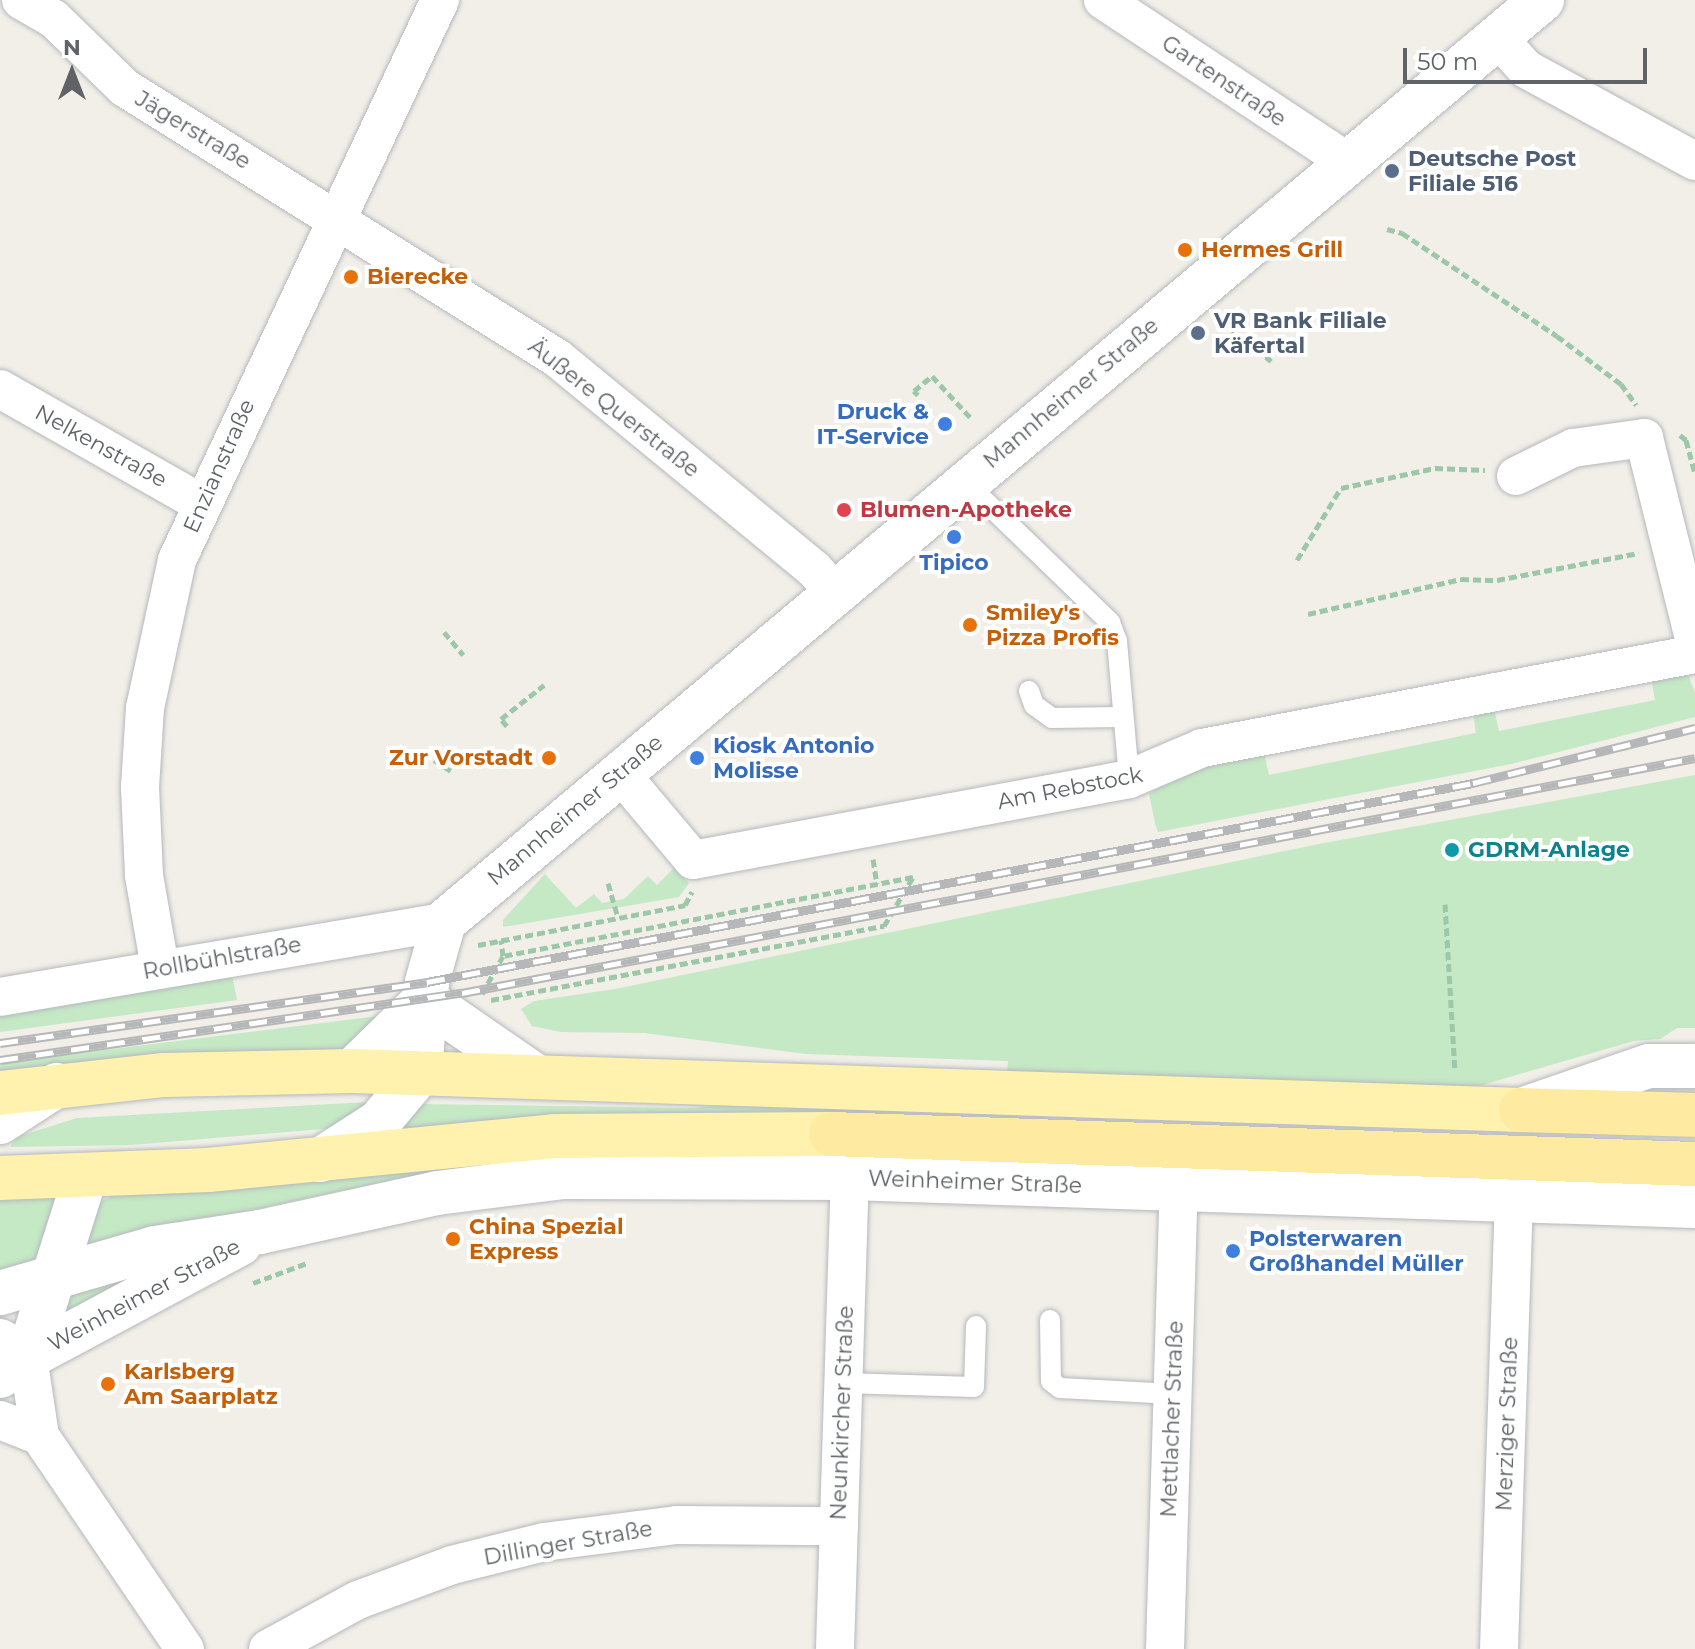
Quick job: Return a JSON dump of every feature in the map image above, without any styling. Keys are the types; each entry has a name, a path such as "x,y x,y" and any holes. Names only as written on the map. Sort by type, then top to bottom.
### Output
{"highway":[{"path":"1521,1110 1695,1115"},
{"path":"831,1134 1695,1164"}],"main road":[{"path":"0,1093 164,1075 352,1071 1521,1110"},
{"path":"0,1178 85,1177 320,1160 554,1136 831,1134"}],"street":[{"name":"Jägerstraße","path":"21,0 54,19 125,88 337,218"},
{"name":"Enzianstraße","path":"160,968 144,875 140,787 145,708 174,573 201,503 440,0"},
{"name":"Gartenstraße","path":"1103,0 1337,181"},
{"name":"Mannheimer Straße","path":"444,922 966,483 1337,181 1542,0"},
{"path":"1497,37 1526,69 1695,161"},
{"name":"Äußere Querstraße","path":"337,218 557,358 814,569 835,593"},
{"name":"Nelkenstraße","path":"0,389 201,503"},
{"path":"1516,476 1573,448 1644,438 1695,642"},
{"name":"Am Rebstock","path":"693,860 1129,779 1202,748 1695,654"},
{"path":"619,772 693,860"},
{"path":"320,1160 379,1122 420,1073 432,954 444,922"},
{"name":"Rollbühlstraße","path":"0,997 444,922"},
{"path":"352,1071 425,1000"},
{"path":"425,1000 534,1075"},
{"path":"1521,1110 1649,1066 1695,1066"},
{"path":"0,1122 57,1085"},
{"path":"85,1177 53,1276 9,1358 40,1436 185,1649"},
{"name":"Weinheimer Straße","path":"0,1293 155,1248 260,1232 437,1193 564,1177 850,1178 1695,1206"},
{"name":"Neunkircher Straße","path":"835,1649 850,1178"},
{"name":"Mettlacher Straße","path":"1165,1649 1179,1188"},
{"name":"Merziger Straße","path":"1499,1649 1514,1200"},
{"name":"Weinheimer Straße","path":"9,1358 260,1232"},
{"path":"0,1420 40,1436"},
{"name":"Dillinger Straße","path":"268,1649 358,1600 452,1565 544,1542 677,1525 839,1526"}],"lane":[{"path":"966,483 1110,622 1117,641 1129,779"},
{"path":"1029,691 1034,705 1052,718 1122,717"},
{"path":"1050,1320 1051,1381 1060,1388 1174,1394"},
{"path":"843,1383 974,1387 976,1326"}],"path":[{"path":"1387,229 1402,233 1621,384"},
{"path":"1237,334 1271,361"},
{"path":"918,395 914,391 932,376 970,417"},
{"path":"1297,560 1341,488 1435,468 1469,467 1516,476"},
{"path":"1308,614 1461,579 1497,580 1671,547"},
{"path":"444,632 463,655"},
{"path":"507,726 501,719 544,685"},
{"path":"434,760 451,771"},
{"path":"486,943 685,905 697,883 693,860"},
{"path":"503,956 913,877 884,926 503,997"},
{"path":"608,883 618,918"},
{"path":"1445,904 1456,1108"},
{"path":"483,993 503,956 501,940"},
{"path":"244,1286 315,1261"}],"green space":[{"path":"1686,669 1695,693 1695,717 1511,764 1158,832 1155,823 1149,794 1192,767 1264,753 1269,775 1476,733 1473,713 1494,709 1499,731 1655,700 1651,678"},
{"path":"1695,775 1695,1028 1677,1028 1660,1039 1634,1041 1468,1089 1007,1072 1008,1061 806,1054 644,1033 561,1032 532,1026 521,1009 534,1001 615,989 1319,844"},
{"path":"674,868 689,883 679,897 503,927 503,920 545,874 576,908 594,894 602,903 624,899 648,876 657,885"},
{"path":"231,970 237,1000 0,1032 0,1015"},
{"path":"395,1014 350,1049 0,1078 0,1063"},
{"path":"369,1102 346,1127 131,1145 10,1147 17,1137 77,1118"},
{"path":"743,1103 884,1107 883,1114 657,1117 398,1135 397,1127 419,1104 693,1108"},
{"path":"419,1170 420,1174 79,1247 92,1205 117,1194"},
{"path":"0,1197 55,1197 38,1262 0,1280"},
{"path":"144,1267 148,1276 60,1315 69,1289"}],"railway":[{"path":"0,1043 427,982 1473,783 1695,728"},
{"path":"0,1060 462,993 1695,758"}],"place":[{"name":"Deutsche Post Filiale 516","path":"1392,171"},
{"name":"Hermes Grill","path":"1185,250"},
{"name":"Bierecke","path":"351,277"},
{"name":"VR Bank Filiale Käfertal","path":"1198,333"},
{"name":"Druck & IT-Service","path":"945,424"},
{"name":"Blumen-Apotheke","path":"844,510"},
{"name":"Tipico","path":"954,537"},
{"name":"Smiley's Pizza Profis","path":"970,625"},
{"name":"Zur Vorstadt","path":"549,758"},
{"name":"Kiosk Antonio Molisse","path":"697,758"},
{"name":"GDRM-Anlage","path":"1452,850"},
{"name":"China Spezial Express","path":"453,1239"},
{"name":"Polsterwaren Großhandel Müller","path":"1233,1251"},
{"name":"Karlsberg Am Saarplatz","path":"108,1384"}]}
